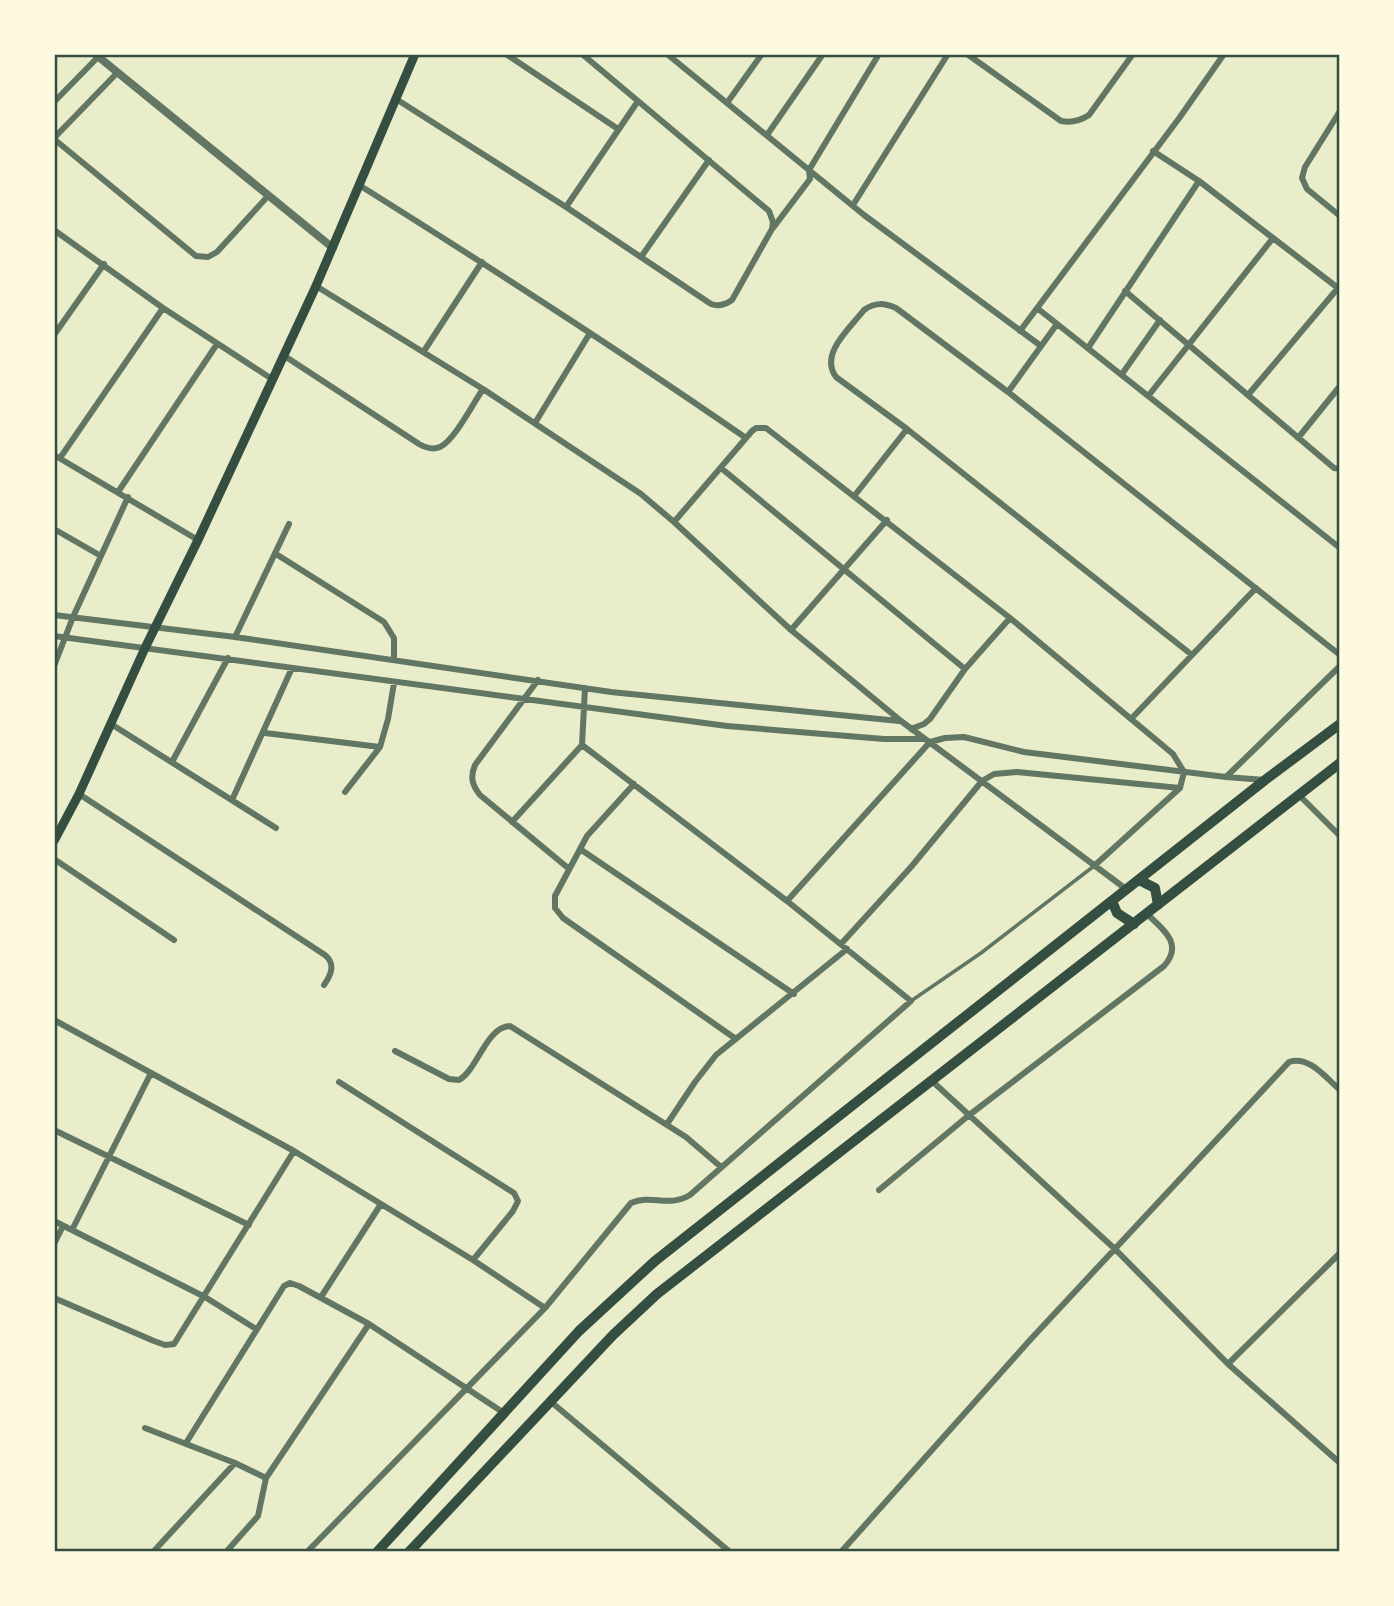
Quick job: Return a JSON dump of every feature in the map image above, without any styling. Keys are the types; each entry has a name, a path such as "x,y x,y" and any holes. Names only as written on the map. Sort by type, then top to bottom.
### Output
{"main road":[{"path":"54,841 79,794 316,286 415,54"},
{"path":"377,1552 579,1331 655,1261 1265,780 1340,724"},
{"path":"409,1552 613,1335 657,1294 1340,763"},
{"path":"1139,880 1155,888 1158,905"},
{"path":"1112,901 1117,914 1134,924"}],"street":[{"path":"506,54 618,129"},
{"path":"582,54 769,211 772,216 772,229"},
{"path":"667,54 853,205 1041,346"},
{"path":"727,103 762,54"},
{"path":"767,135 823,54"},
{"path":"396,99 566,207 711,304 721,306 732,300 772,229 810,179 809,170 879,54"},
{"path":"853,205 948,54"},
{"path":"967,54 1061,121 1068,122 1080,121 1089,115 1133,54"},
{"path":"1020,331 1224,54"},
{"path":"54,102 96,55 333,248"},
{"path":"117,73 54,139 196,256 208,257 217,252 268,196"},
{"path":"566,207 638,101"},
{"path":"1340,111 1305,167 1302,178 1307,188 1340,216"},
{"path":"1153,151 1199,181 1339,287 1248,396"},
{"path":"641,257 709,160"},
{"path":"1088,348 1199,181"},
{"path":"359,185 482,262 746,438"},
{"path":"54,230 163,308 272,379"},
{"path":"1149,395 1273,238"},
{"path":"424,351 482,262"},
{"path":"54,335 104,264"},
{"path":"316,286 483,388 641,494 792,630 901,721 1126,889"},
{"path":"1125,291 1334,468 1340,469"},
{"path":"1192,655 836,377 831,371 831,356 864,310 871,305 888,304 896,309 1008,391 1340,655"},
{"path":"163,308 57,456 198,540"},
{"path":"1037,308 1340,548"},
{"path":"1122,374 1160,320"},
{"path":"1008,391 1057,324"},
{"path":"535,423 590,333"},
{"path":"118,492 217,344"},
{"path":"283,355 430,449 448,441 483,388"},
{"path":"1298,438 1340,386"},
{"path":"674,522 756,428 771,430 1010,618 1173,754 1184,772 1180,788 1094,866"},
{"path":"855,495 906,429"},
{"path":"721,468 965,669"},
{"path":"54,666 73,617 128,497"},
{"path":"792,630 887,520"},
{"path":"235,637 289,524"},
{"path":"55,530 101,556"},
{"path":"276,554 384,622 394,638 394,659"},
{"path":"1131,719 1256,588"},
{"path":"54,615 156,626 585,688 901,721"},
{"path":"912,729 930,719 965,669 1010,618"},
{"path":"54,636 727,726 884,739 928,741 964,737 1024,752 1265,780"},
{"path":"172,762 228,658"},
{"path":"1226,777 1340,666"},
{"path":"232,800 265,733 292,668"},
{"path":"538,680 475,765 471,778 480,795 568,868"},
{"path":"345,792 380,747 394,683"},
{"path":"512,822 582,745 585,688"},
{"path":"111,724 276,828"},
{"path":"265,733 380,747"},
{"path":"787,901 928,741"},
{"path":"307,1552 545,1308 631,1203 683,1199 911,1001 787,901 582,745"},
{"path":"841,944 911,867 982,782 994,774 1017,772 1180,788"},
{"path":"634,784 593,828 568,868 553,902 559,914 736,1038"},
{"path":"79,794 330,959 332,967 324,985"},
{"path":"1300,795 1340,836"},
{"path":"580,849 794,994"},
{"path":"54,859 174,940"},
{"path":"879,1190 968,1116 1169,960 1173,947 1168,933 1147,914"},
{"path":"667,1124 716,1055 847,949"},
{"path":"54,1020 294,1151 473,1260 545,1308"},
{"path":"395,1051 449,1079 459,1080 466,1075 495,1032 504,1026 510,1026 667,1124 702,1149 721,1167"},
{"path":"841,1552 1030,1340 1289,1062 1298,1059 1306,1061 1340,1090"},
{"path":"72,1230 151,1073"},
{"path":"932,1081 1116,1250 1228,1364 1340,1463"},
{"path":"339,1082 514,1193 518,1203 513,1212 473,1260"},
{"path":"54,1130 249,1225"},
{"path":"54,1297 170,1346 177,1340 205,1297 294,1151"},
{"path":"321,1297 381,1204"},
{"path":"54,1221 205,1297 256,1329"},
{"path":"54,1244 63,1226"},
{"path":"1228,1364 1340,1253"},
{"path":"186,1443 286,1284 294,1283 369,1324 504,1413"},
{"path":"226,1552 258,1516 266,1478 369,1324"},
{"path":"550,1401 730,1552"},
{"path":"145,1428 266,1478"},
{"path":"153,1552 235,1463"}],"lane":[{"path":"911,1001 981,953 1094,866"}]}
